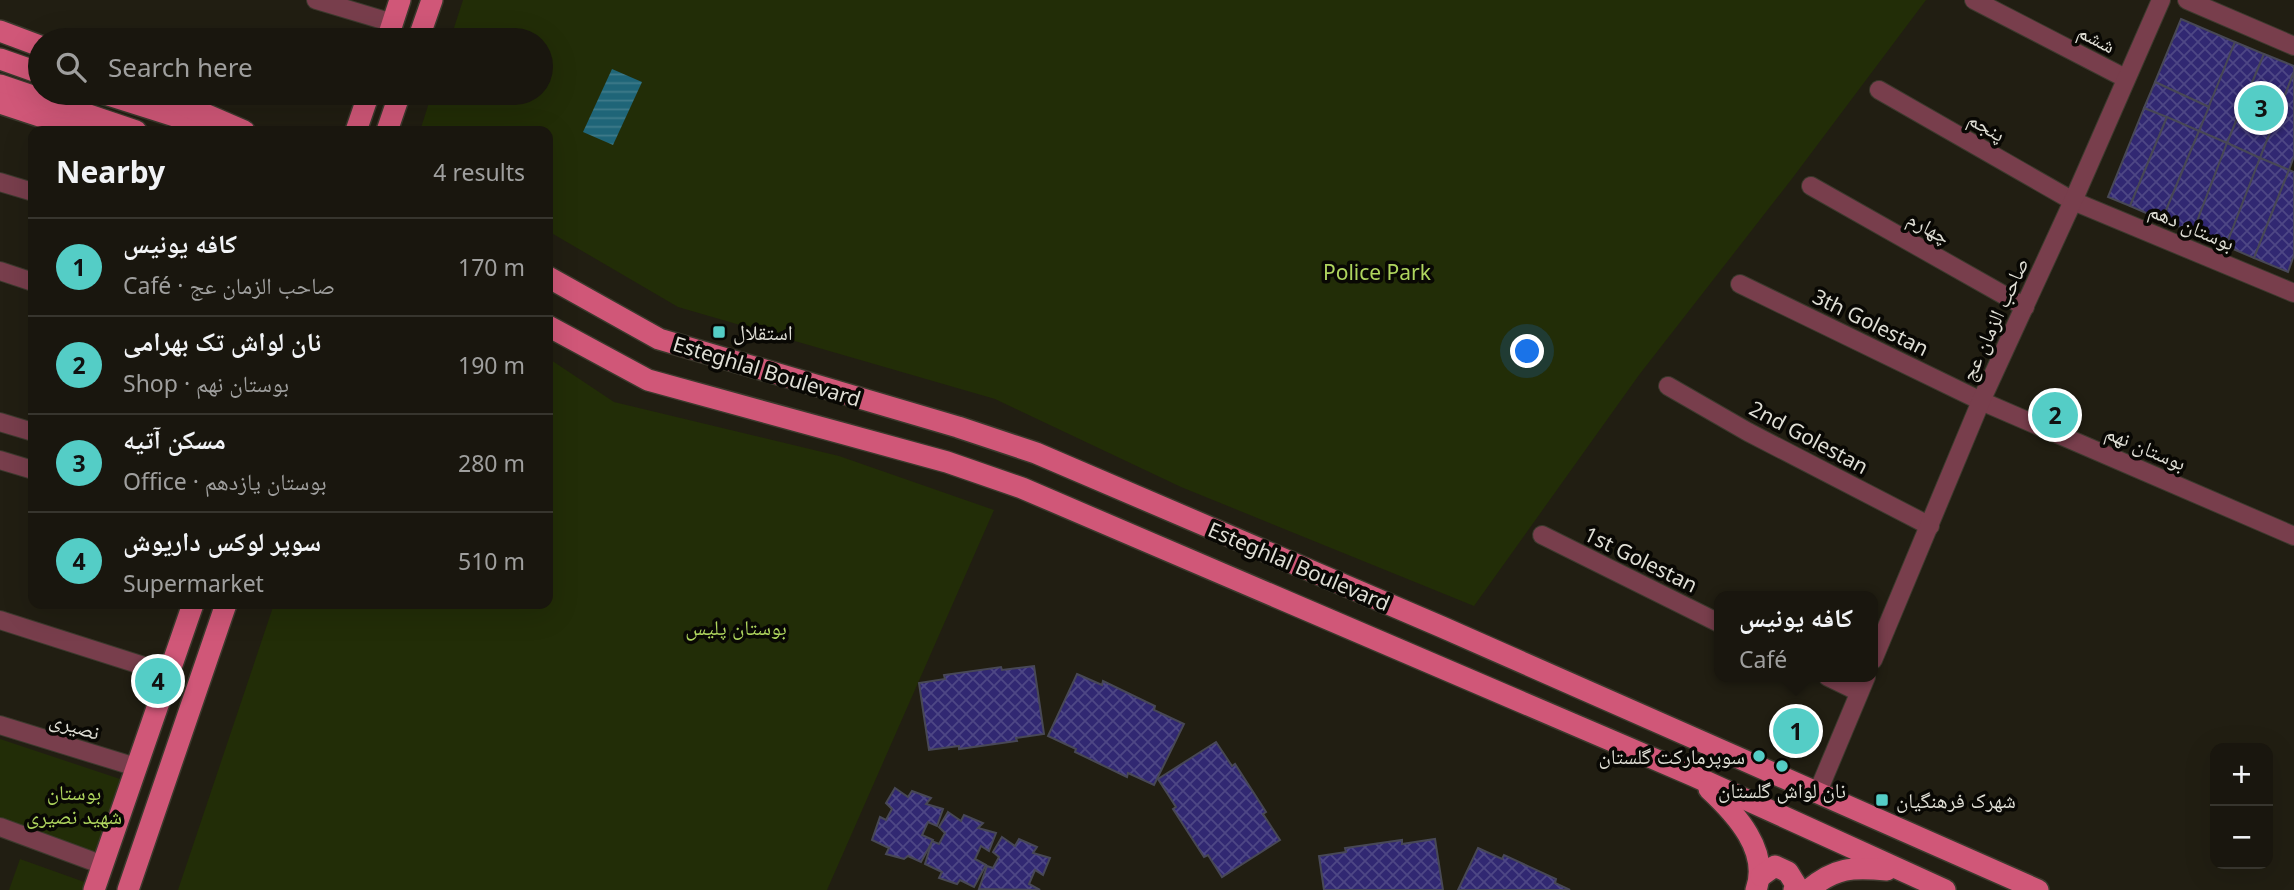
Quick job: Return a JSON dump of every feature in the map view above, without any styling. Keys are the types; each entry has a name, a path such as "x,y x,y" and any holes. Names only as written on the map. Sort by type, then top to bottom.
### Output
{"main road":[{"path":"391,28 400,0"},
{"path":"422,28 432,0"},
{"path":"0,31 28,42"},
{"path":"0,59 28,68"},
{"path":"0,85 28,94"},
{"path":"0,103 70,126"},
{"path":"59,105 121,126"},
{"path":"140,105 206,126"},
{"path":"184,105 232,126"},
{"path":"358,126 365,105"},
{"path":"389,126 396,105"},
{"name":"Esteghlal Boulevard","path":"553,280 659,339 958,427 1036,453 1443,626 2038,890"},
{"name":"Esteghlal Boulevard","path":"553,329 648,380 947,462 1022,488 1695,776 1945,890"},
{"path":"94,890 191,609"},
{"path":"128,890 224,609"},
{"path":"1695,776 1735,814 1755,848 1759,883"},
{"path":"1759,883 1775,866 1788,872 1796,885 1794,890"},
{"path":"1808,890 1821,879 1853,867 1903,872"}],"street":[{"path":"316,0 381,28"},
{"name":"ششم","path":"1974,0 2125,78"},
{"name":"صاحب الزمان عج","path":"1878,648 1981,401 2161,0"},
{"path":"2187,0 2294,46"},
{"name":"پنجم","path":"1879,90 2073,201"},
{"path":"0,182 28,190"},
{"name":"چهارم","path":"1811,186 2025,307"},
{"name":"بوستان دهم","path":"2073,201 2294,293"},
{"path":"0,271 28,280"},
{"name":"3th Golestan","path":"1740,284 1981,401"},
{"name":"2nd Golestan","path":"1668,386 1748,432 1930,526"},
{"name":"بوستان نهم","path":"1981,401 2294,536"},
{"path":"0,422 28,430"},
{"path":"0,460 28,468"},
{"name":"1st Golestan","path":"1542,535 1714,621"},
{"path":"0,620 169,674"},
{"path":"1817,794 1863,685"},
{"name":"نصیری","path":"0,726 136,767"},
{"path":"0,827 103,865"}],"green space":[{"name":"Police Park","path":"463,0 1926,0 1791,180 1639,375 1474,606 1181,487 995,399 678,307 553,234 553,126 422,126 428,105 553,105 553,28 454,28"},
{"name":"بوستان پلیس","path":"553,361 614,402 839,456 994,510 827,890 178,890 272,609 553,609"},
{"name":"بوستان شهید نصیری","path":"0,739 126,781 101,855 0,819"},
{"path":"20,859 90,884 88,890 9,890"}],"water":[{"path":"612,69 642,82 613,145 583,132"}],"building":[{"path":"2181,19 2235,42 2209,107 2155,82"},
{"path":"2235,42 2264,54 2227,143 2199,131"},
{"path":"2264,54 2294,66 2294,72 2260,158 2227,143"},
{"path":"2294,72 2294,156 2289,170 2260,158"},
{"path":"2155,82 2209,107 2199,131 2144,108"},
{"path":"2144,108 2167,117 2130,206 2108,197"},
{"path":"2167,117 2199,131 2162,220 2130,206"},
{"path":"2199,131 2227,143 2193,232 2162,220"},
{"path":"2227,143 2260,158 2226,246 2193,232"},
{"path":"2260,158 2289,170 2254,258 2226,246"},
{"path":"2289,170 2294,172 2294,255 2288,272 2254,258"},
{"path":"1034,666 1044,734 1016,738 1017,741 929,750 919,683 945,679 944,675 1001,667 1002,670"},
{"path":"1077,674 1102,685 1103,681 1155,706 1154,710 1184,724 1154,785 1128,773 1127,777 1048,736"},
{"path":"1216,742 1232,766 1235,764 1266,812 1263,814 1280,840 1222,877 1208,855 1204,857 1173,809 1176,807 1158,779"},
{"path":"895,788 908,797 912,791 931,798 926,804 943,809 937,826 928,822 922,835 933,840 921,862 908,856 904,859 886,854 889,848 872,840 880,817 886,820 892,809 886,803"},
{"path":"948,812 961,821 964,815 983,823 978,828 996,833 989,851 981,846 975,859 986,865 974,887 960,880 957,884 939,878 942,872 925,864 932,841 939,844 945,833 939,827"},
{"path":"1002,837 1015,846 1019,839 1037,847 1033,853 1050,858 1043,875 1035,870 1029,884 1040,890 979,889 987,866 993,868 999,857 993,852"},
{"path":"1435,839 1443,890 1324,890 1319,856 1346,852 1345,848 1402,840 1402,844"},
{"path":"1478,848 1502,859 1504,855 1556,879 1555,883 1570,890 1458,890"}],"place":[{"name":"مسکن آتیه","path":"2261,108"},
{"name":"استقلال","path":"719,332"},
{"name":"نان‌ لواش‌ تک‌ بهرامی","path":"2055,415"},
{"name":"سوپر لوکس داریوش","path":"158,681"},
{"name":"کافه یونیس","path":"1796,731"},
{"name":"سوپرمارکت گلستان","path":"1759,756"},
{"name":"نان لواش گلستان","path":"1782,766"},
{"name":"شهرک فرهنگیان","path":"1882,800"}]}
